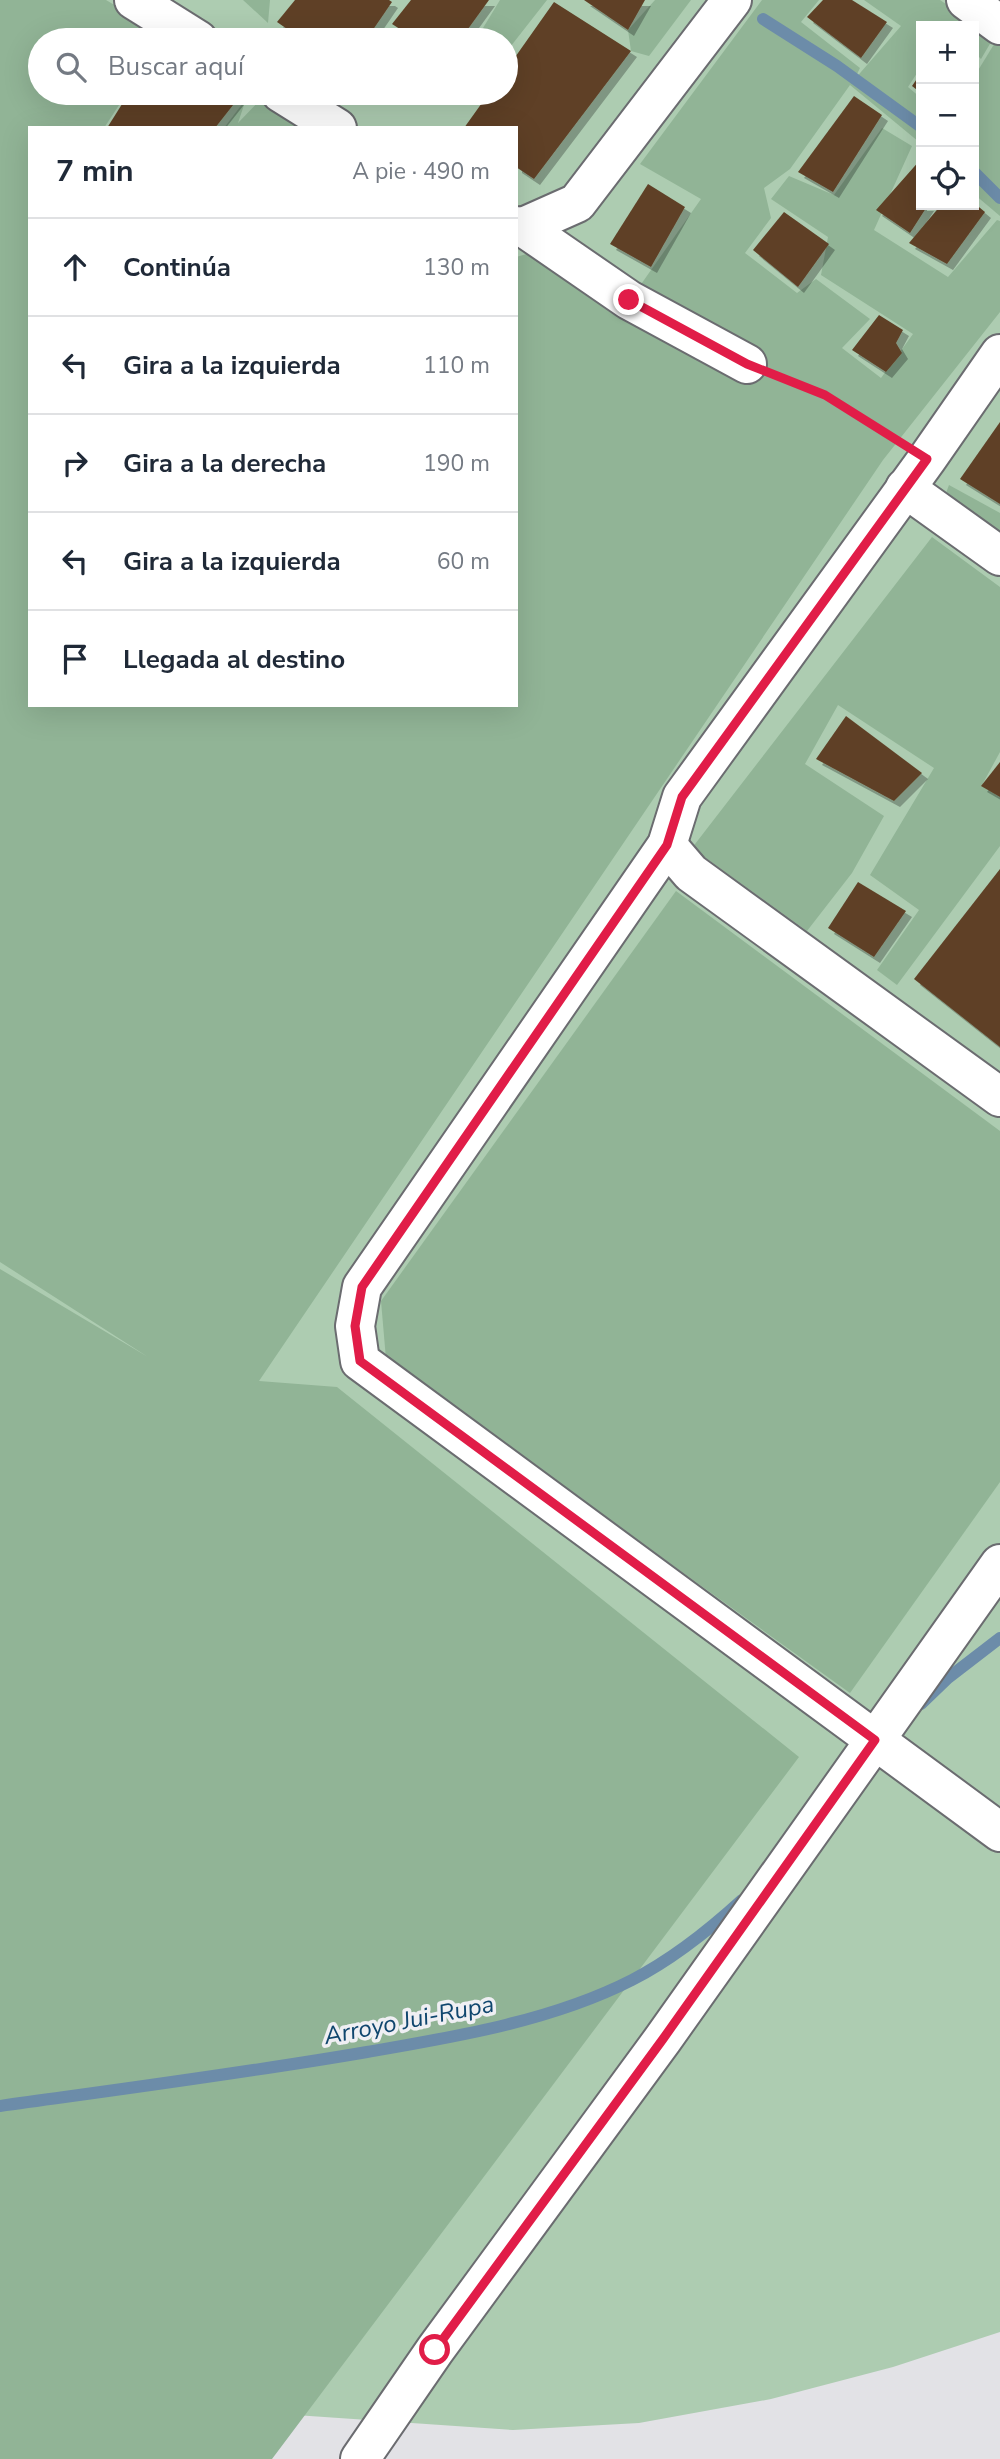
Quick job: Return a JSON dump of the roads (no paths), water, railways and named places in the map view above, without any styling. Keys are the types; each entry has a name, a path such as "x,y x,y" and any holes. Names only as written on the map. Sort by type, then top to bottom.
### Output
{"street":[{"path":"134,0 179,28"},
{"path":"520,226 577,203 732,0"},
{"path":"966,0 1000,25"},
{"path":"300,105 334,126"},
{"path":"520,226 629,300 747,364"},
{"path":"1000,354 682,797 667,845 362,1287 355,1326 360,1361 1000,1832"},
{"path":"916,473 1000,556"},
{"path":"667,845 691,873 1000,1097"},
{"path":"360,2459 435,2350 663,2039 1000,1564"}],"waterway":[{"name":"Arroyo Jui-Rupa","path":"763,19 837,66 916,123"},
{"name":"Arroyo Jui-Rupa","path":"979,177 1000,198"},
{"name":"Arroyo Jui-Rupa","path":"921,1704 948,1678 1000,1638"},
{"name":"Arroyo Jui-Rupa","path":"0,2106 321,2060 468,2033 536,2017 601,1994 647,1972 690,1944 742,1900"}]}
